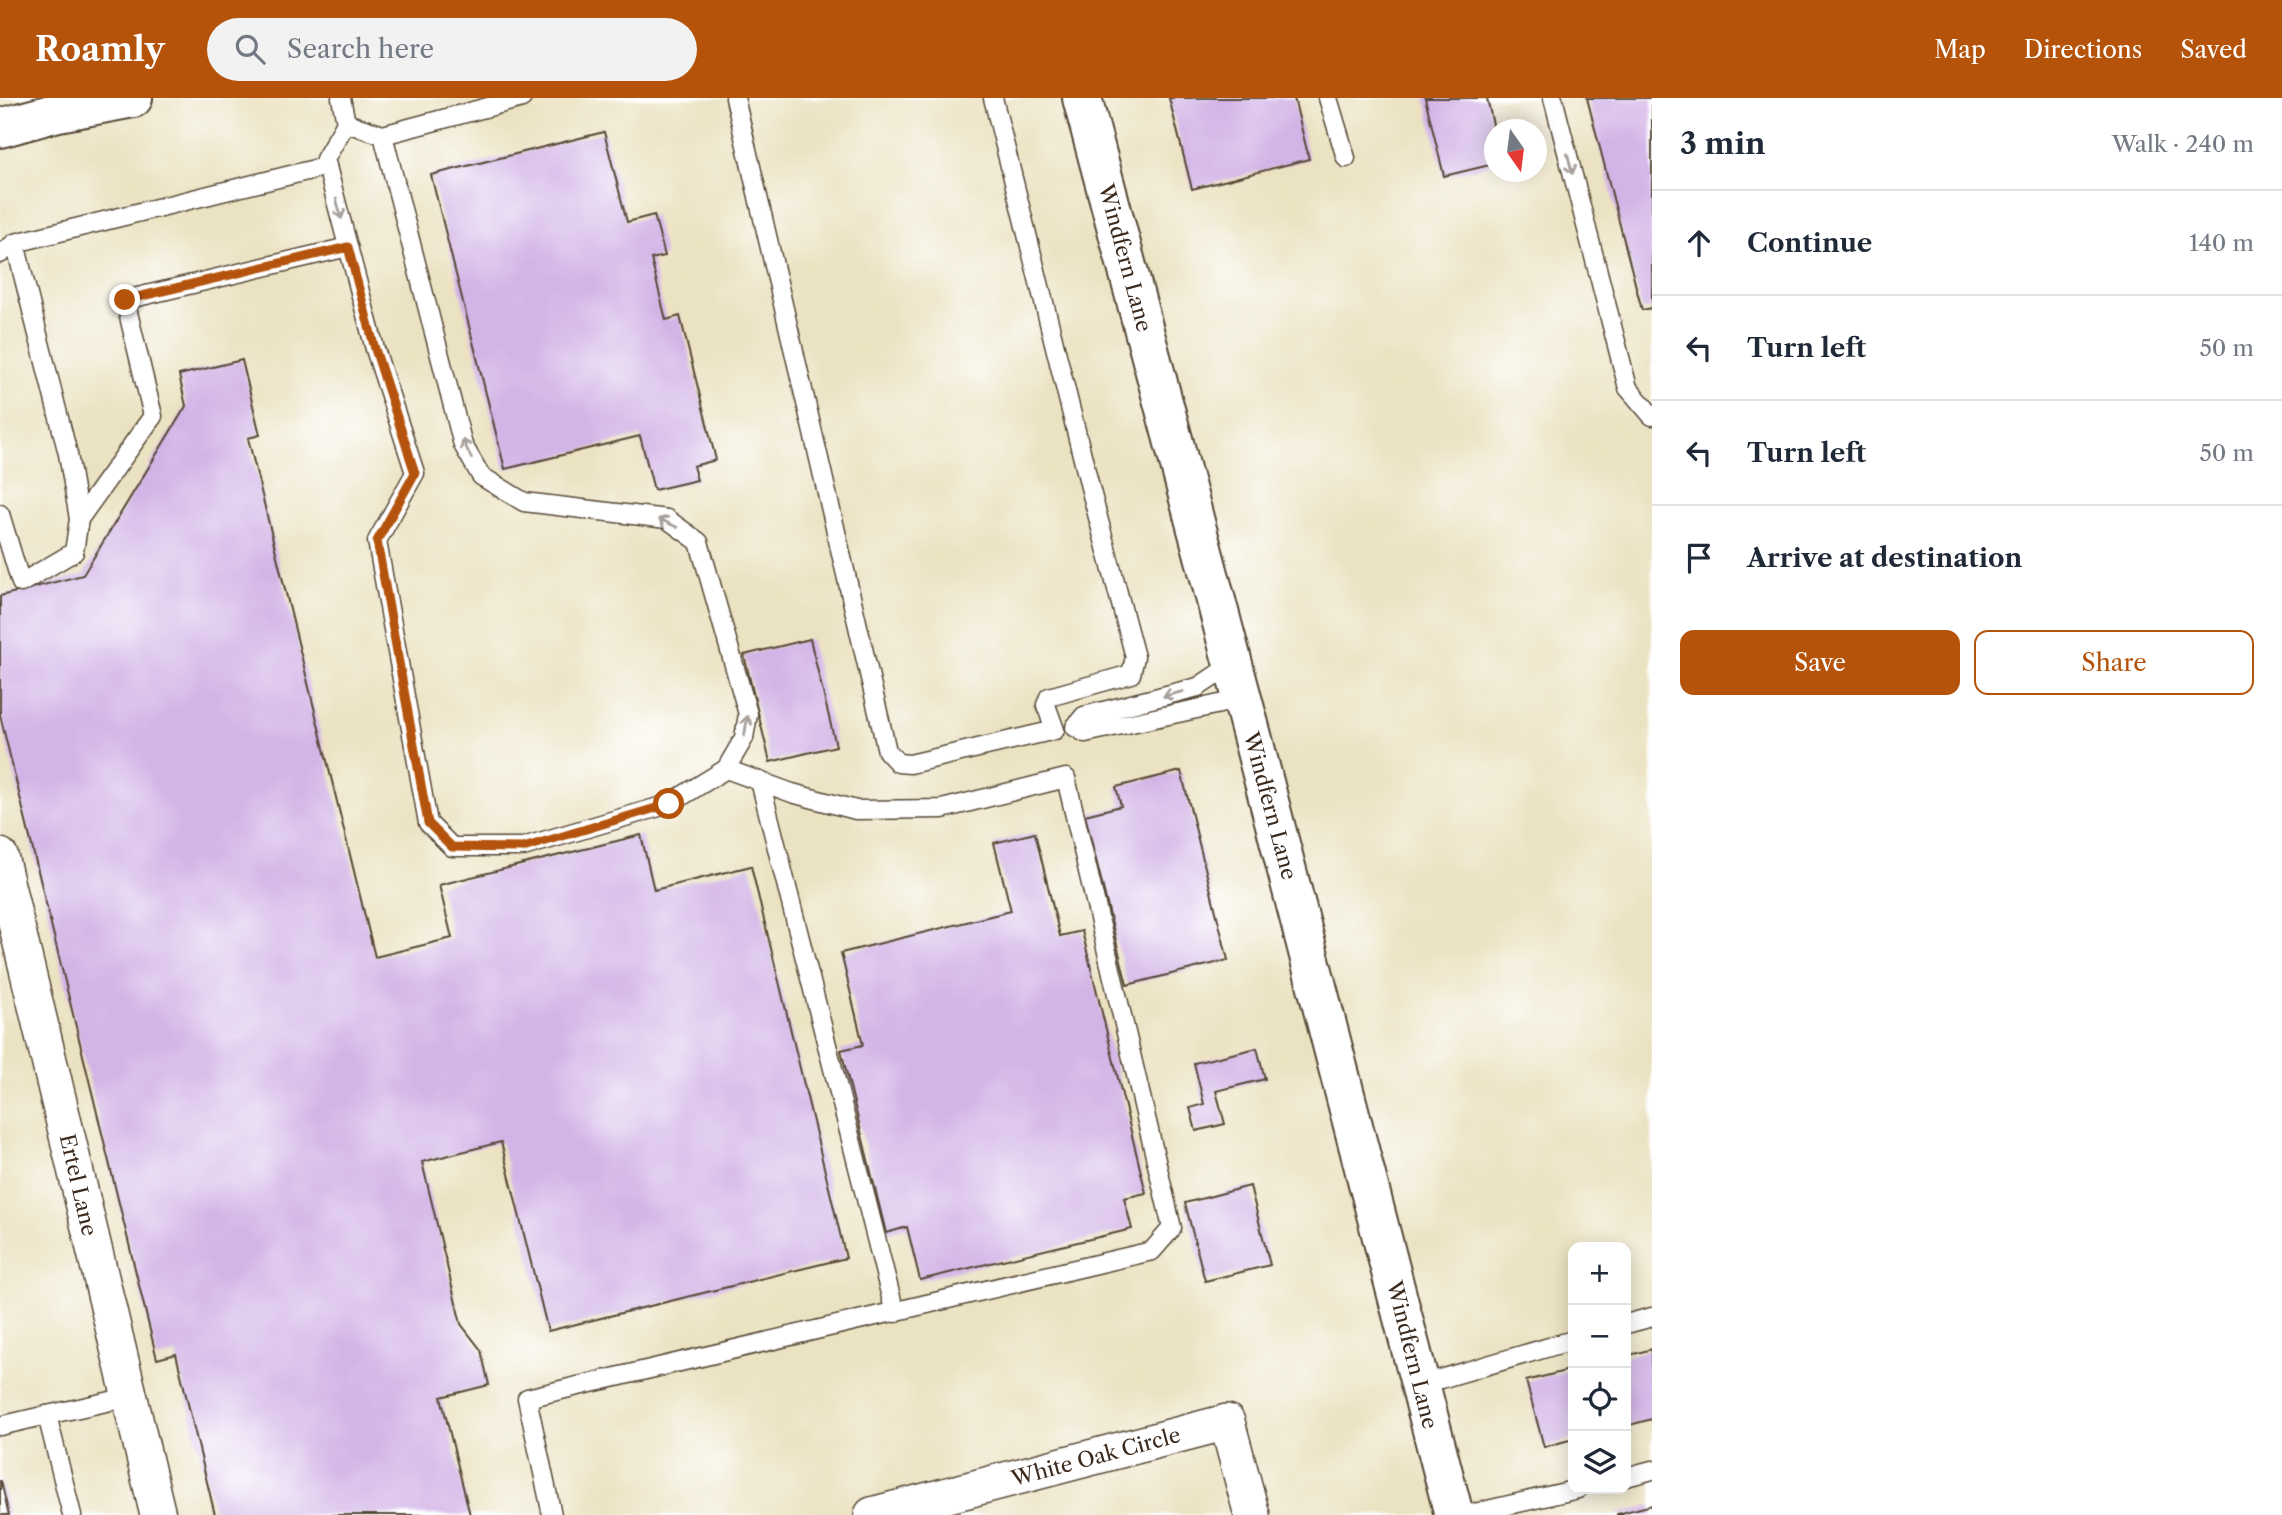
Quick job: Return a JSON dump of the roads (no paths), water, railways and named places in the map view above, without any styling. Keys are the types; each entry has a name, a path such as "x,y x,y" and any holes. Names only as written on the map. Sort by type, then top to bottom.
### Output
{"street":[{"path":"1,124 132,98"},
{"name":"Windfern Lane","path":"1082,98 1238,681 1454,1515"},
{"name":"Ertel Lane","path":"0,856 158,1515"},
{"name":"White Oak Circle","path":"873,1515 1227,1422 1252,1515"}],"lane":[{"path":"341,98 346,124 326,159 327,166 375,349 415,473 377,541 428,823 452,847 523,848 669,804 726,769 744,738 748,714 699,542 667,519 524,502 481,475 463,445 383,135"},
{"path":"346,124 383,135 522,98"},
{"path":"735,98 887,751 898,763 910,764 1055,730 1075,727 1085,733 1238,681"},
{"path":"993,98 1135,657 1131,674 1049,697 1046,705 1055,730"},
{"path":"1328,98 1346,158"},
{"path":"1553,98 1628,388 1652,416"},
{"path":"0,254 15,243 327,166"},
{"path":"0,514 22,583 74,552 79,519 68,454 15,243"},
{"path":"79,519 153,416 125,300 348,247"},
{"path":"1075,727 1084,716 1238,681"},
{"path":"552,1515 527,1398 1152,1251 1172,1228 1066,778 942,809 856,810 792,793 726,769"},
{"path":"760,781 894,1313"},
{"path":"1631,1323 1652,1317"},
{"path":"1420,1385 1568,1341"},
{"path":"0,1426 129,1396"},
{"path":"47,1415 72,1515"},
{"path":"1631,1476 1652,1470"},
{"path":"1466,1515 1535,1507 1568,1493"}]}
